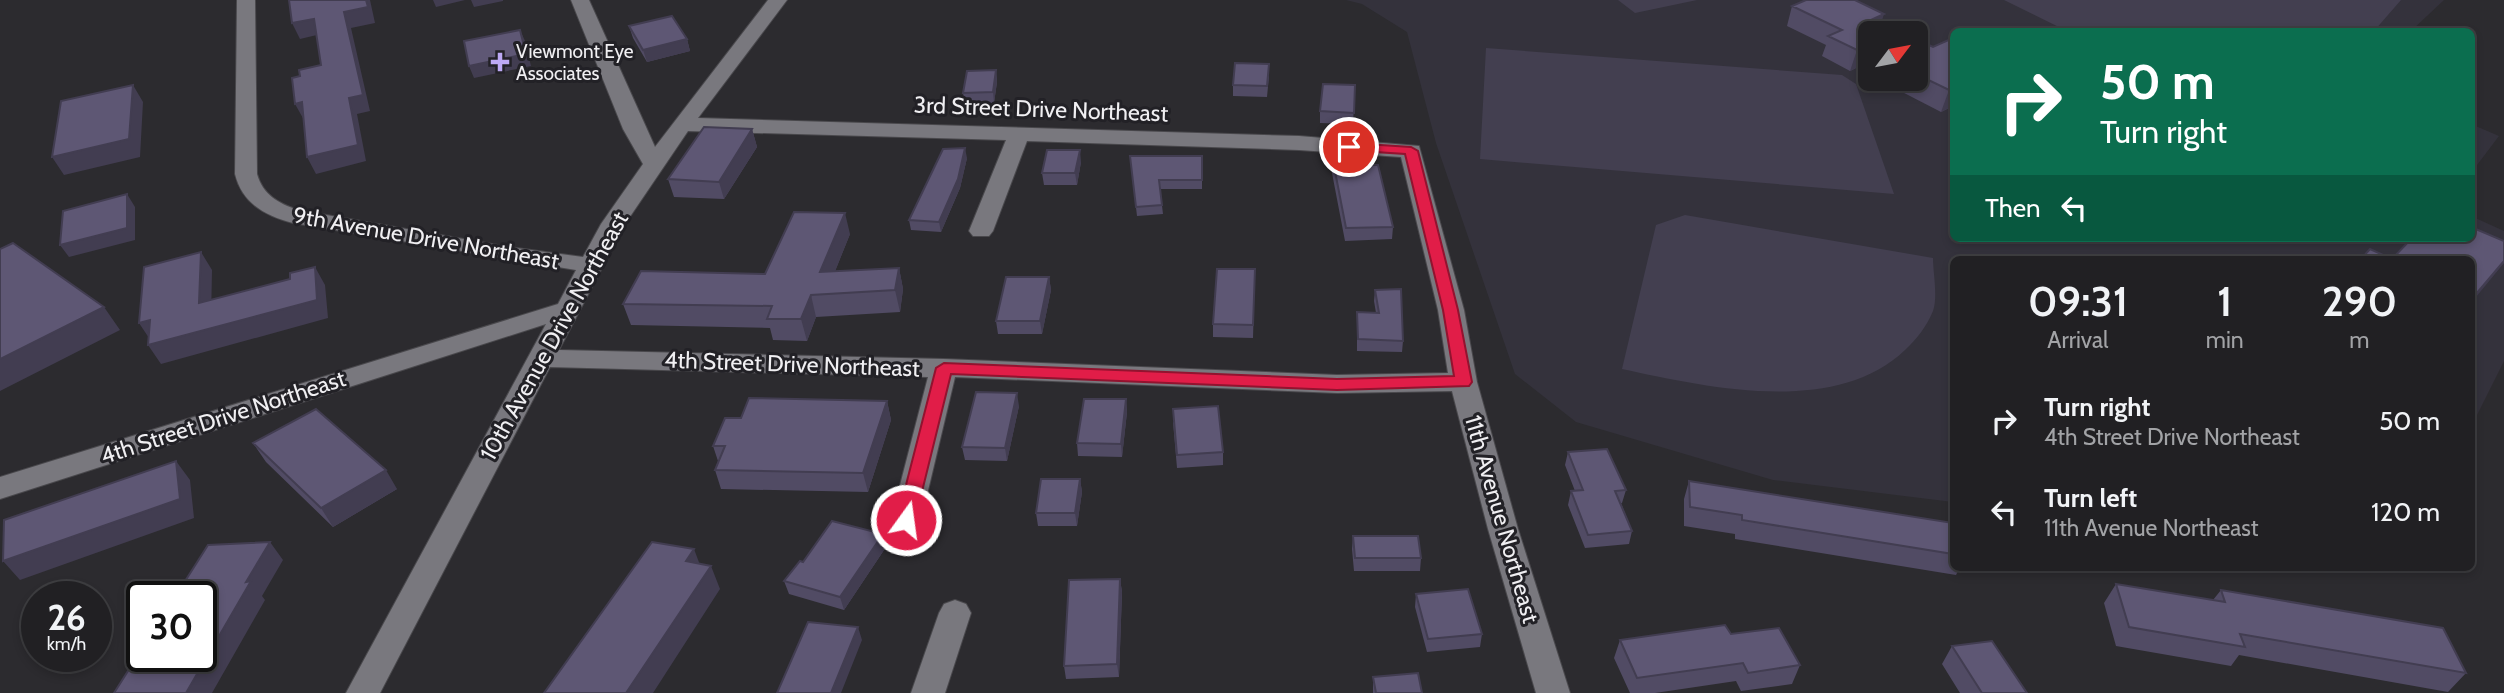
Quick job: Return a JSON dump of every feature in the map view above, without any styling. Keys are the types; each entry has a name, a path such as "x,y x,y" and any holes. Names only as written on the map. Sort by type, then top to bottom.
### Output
{"street":[{"name":"9th Avenue Drive Northeast","path":"246,0 246,174 251,191 260,202 293,216 509,254 591,265"},
{"path":"580,0 634,129 653,163"},
{"name":"10th Avenue Drive Northeast","path":"363,693 613,225 681,124 778,0"},
{"name":"3rd Street Drive Northeast","path":"681,124 1299,144 1399,150"},
{"path":"982,231 1019,134"},
{"name":"11th Avenue Northeast","path":"1399,150 1411,151 1451,310 1463,382 1503,529 1553,693"},
{"name":"4th Street Drive Northeast","path":"0,488 568,309"},
{"name":"4th Street Drive Northeast","path":"541,358 944,368 1337,384 1463,382"},
{"path":"906,520 944,368"},
{"path":"928,693 955,613"}],"shaded area":[{"path":"1346,0 2444,0 2414,28 1950,28 1950,242 2475,242 2475,218 2504,231 2504,361 2475,419 2475,256 1950,256 1950,502 1773,480 1576,422 1515,374 1436,143 1407,32 1362,4"},
{"path":"1618,0 1697,0 1635,13"},
{"path":"2004,0 2401,0 2377,28 2061,28"},
{"path":"1486,48 1842,75 1856,84 1894,194 1480,159"},
{"path":"2475,126 2499,136 2475,168"},
{"path":"1685,215 1933,258 1933,311 1921,332 1905,350 1876,371 1843,384 1807,390 1730,389 1622,369 1656,225"}],"building":[{"path":"289,0 366,0 368,7 344,12 363,95 349,98 358,145 307,157 302,102 295,104 292,78 300,76 299,70 321,65 314,19 292,23"},
{"path":"1806,0 1855,0 1884,14 1873,19 1877,21 1858,21 1857,50 1828,36 1842,30 1792,6"},
{"path":"672,16 687,39 643,50 629,26"},
{"path":"520,30 526,54 469,66 464,41"},
{"path":"1950,39 1950,90 1928,80 1928,45 1933,47"},
{"path":"1235,63 1269,64 1267,86 1233,85"},
{"path":"996,70 993,92 963,93 967,71"},
{"path":"1323,84 1355,85 1354,113 1320,111"},
{"path":"133,85 129,139 52,157 61,101"},
{"path":"704,127 752,129 719,182 668,179"},
{"path":"965,148 958,179 939,222 909,220 943,149"},
{"path":"1047,150 1080,150 1075,173 1042,173"},
{"path":"1130,156 1202,156 1202,180 1159,180 1162,205 1136,207"},
{"path":"1361,160 1362,165 1378,165 1393,227 1346,228 1333,161"},
{"path":"127,194 127,228 60,245 63,211"},
{"path":"794,212 845,213 820,272 899,268 895,290 811,295 801,319 767,319 772,306 623,304 641,271 765,274"},
{"path":"2475,229 2504,241 2504,261 2475,295 2475,256 2395,256 2408,242 2475,242"},
{"path":"13,243 104,307 0,359 0,249"},
{"path":"2370,249 2385,256 2364,256"},
{"path":"201,252 199,303 290,279 290,273 315,267 317,300 148,345 150,320 139,323 144,267"},
{"path":"1217,269 1255,269 1253,325 1213,324"},
{"path":"1006,277 1049,277 1040,321 996,321"},
{"path":"1401,289 1403,341 1358,339 1357,312 1379,313 1375,290"},
{"path":"976,392 1017,393 1005,448 962,447"},
{"path":"749,398 887,401 863,473 715,470 725,446 713,446 725,418 741,418"},
{"path":"1084,399 1126,399 1121,444 1077,443"},
{"path":"1218,406 1223,452 1177,455 1173,409"},
{"path":"316,409 386,470 321,508 253,443"},
{"path":"1607,449 1626,490 1615,491 1632,531 1588,535 1571,491 1583,490 1568,452"},
{"path":"176,461 180,499 3,561 4,520"},
{"path":"1041,479 1080,479 1075,513 1036,513"},
{"path":"1689,481 1950,523 1950,554 1742,520 1742,515 1690,507"},
{"path":"832,521 883,534 840,597 784,581 800,561 803,562"},
{"path":"1353,536 1418,536 1421,558 1355,558"},
{"path":"270,542 217,640 217,581 185,581 208,545"},
{"path":"652,542 694,549 686,561 711,566 626,693 544,693"},
{"path":"1120,579 1117,664 1064,666 1069,580"},
{"path":"2116,584 2225,602 2221,590 2443,628 2466,673 2240,634 2245,647 2129,627"},
{"path":"1468,589 1482,634 1428,639 1416,594"},
{"path":"808,622 858,627 831,693 777,693"},
{"path":"1725,625 1731,634 1779,628 1800,665 1748,673 1743,663 1637,678 1620,640"},
{"path":"1992,641 2027,693 1982,693 1952,646"},
{"path":"127,672 198,672 186,693 114,693"},
{"path":"1418,673 1422,693 1376,693 1373,677"}],"place":[{"name":"Viewmont Eye Associates","path":"500,62"}],"route":[{"path":"906,520 944,368 1337,384 1463,382 1451,310 1411,151 1349,147"}]}
